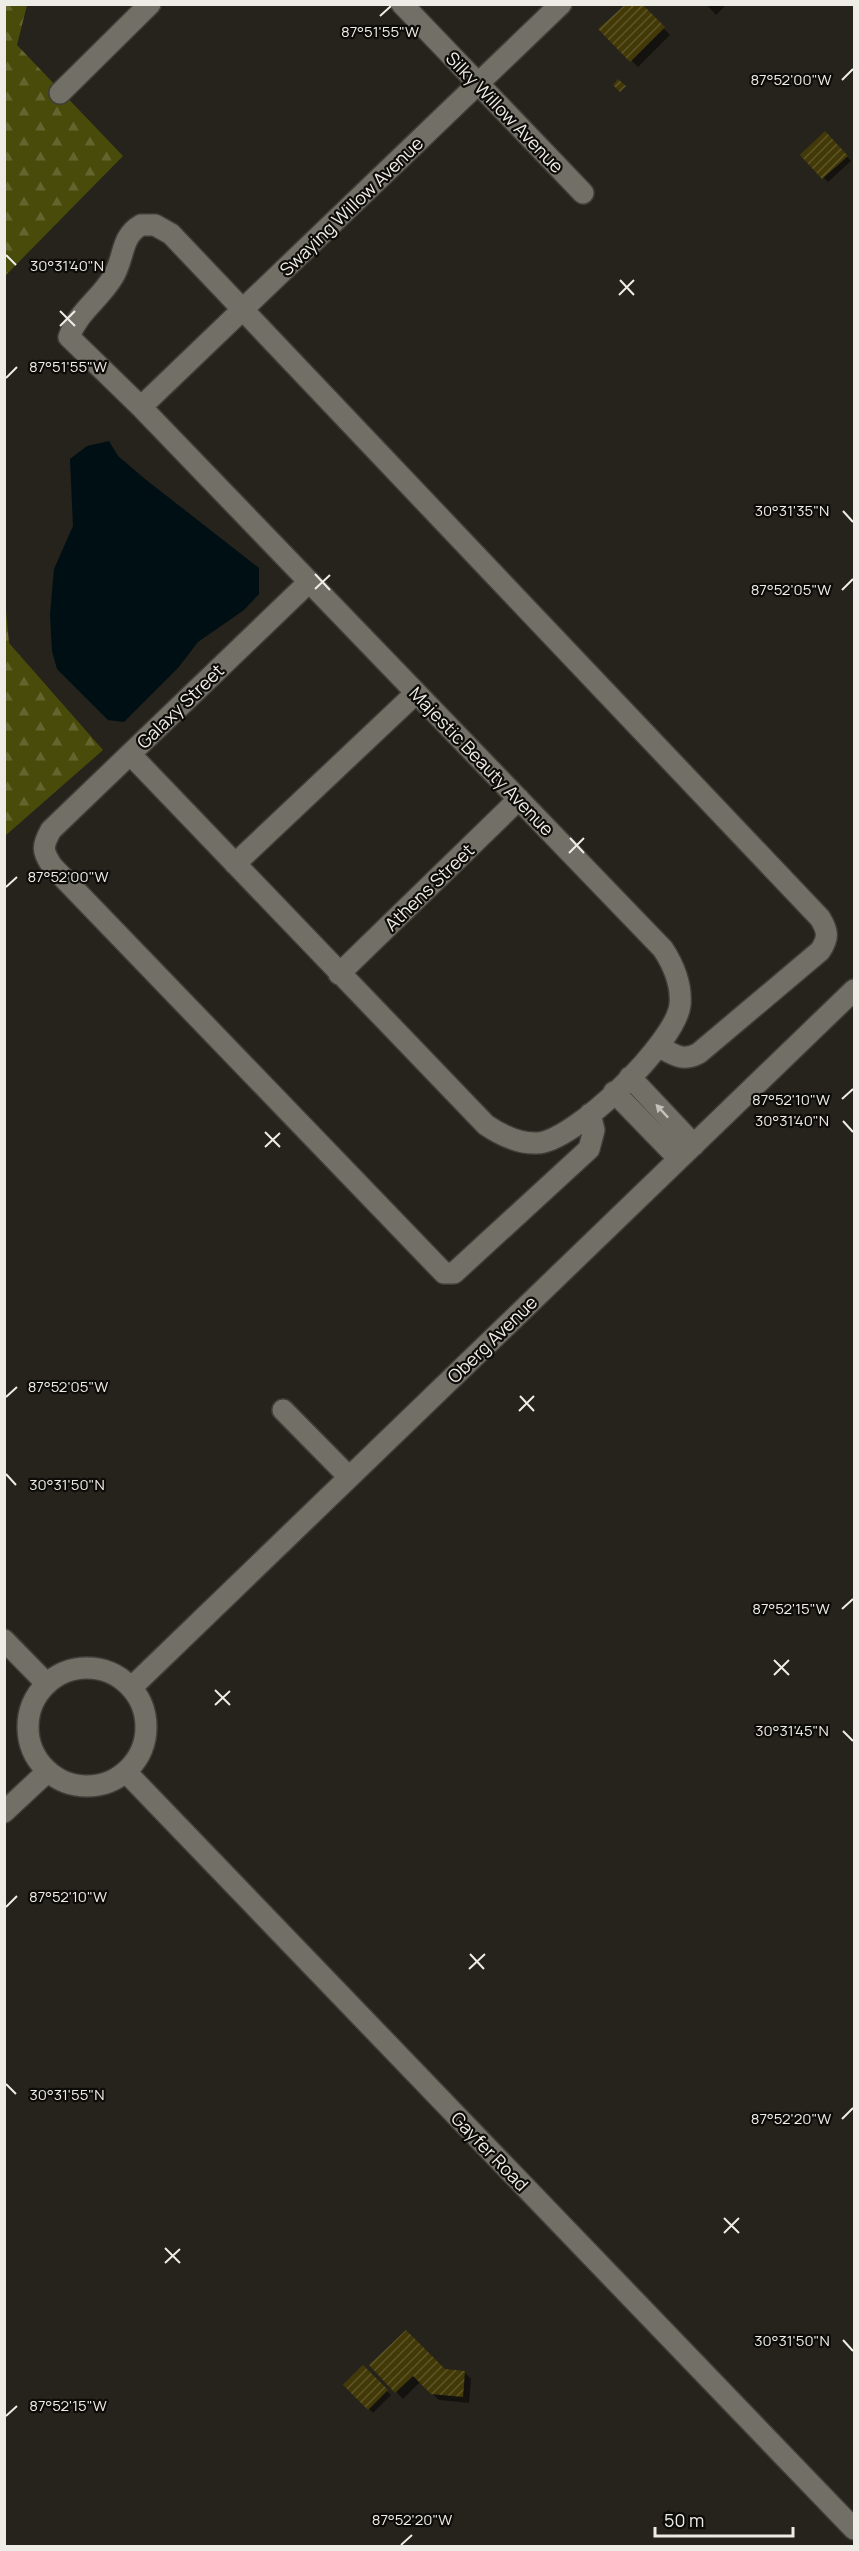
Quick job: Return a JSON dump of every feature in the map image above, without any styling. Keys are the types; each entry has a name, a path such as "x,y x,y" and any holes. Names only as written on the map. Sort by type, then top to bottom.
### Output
{"street":[{"path":"60,93 150,4"},
{"name":"Silky Willow Avenue","path":"402,4 583,193"},
{"name":"Swaying Willow Avenue","path":"141,407 561,4"},
{"name":"Majestic Beauty Avenue","path":"130,754 339,974 486,1125 500,1135 537,1143 558,1138 590,1114 622,1084 660,1047 673,1028 680,1005 679,984 673,964 663,949 141,407 69,337 74,324 115,274 128,235 141,225 155,225 171,234 242,311"},
{"path":"242,311 820,918 828,931 826,941 820,951 699,1053 689,1059 676,1056 660,1047"},
{"name":"Galaxy Street","path":"309,582 51,830 43,845 43,853 52,866 444,1273 454,1273 589,1149 594,1130 590,1114"},
{"path":"235,864 416,693"},
{"name":"Athens Street","path":"339,974 519,799"},
{"name":"Oberg Avenue","path":"131,1688 855,990"},
{"path":"622,1084 686,1152"},
{"path":"283,1410 349,1477"},
{"path":"4,1640 46,1684"},
{"path":"89,1668 105,1671 119,1678 131,1688 145,1716 146,1731 143,1747 126,1772 111,1782 95,1786 70,1783 48,1771 35,1756 29,1738 28,1718 35,1700 46,1684 59,1675 89,1668"},
{"path":"4,1812 48,1771"},
{"name":"Gayfer Road","path":"126,1772 855,2529"}],"green space":[{"path":"5,5 27,5 17,45 123,156 5,276"},
{"path":"5,600 9,643 103,750 5,836"}],"shaded area":[{"path":"109,441 118,456 145,479 259,568 259,594 244,610 198,642 178,668 124,722 108,720 57,669 52,651 50,615 54,569 73,526 70,459 87,446"}],"building":[{"path":"626,4 642,4 665,27 630,62 598,29"},
{"path":"618,79 626,86 620,92 613,85"},
{"path":"825,131 848,156 822,179 800,155"},
{"path":"406,2330 445,2369 465,2371 463,2397 431,2394 413,2376 395,2393 369,2365"},
{"path":"363,2365 388,2390 368,2410 343,2385"}]}
